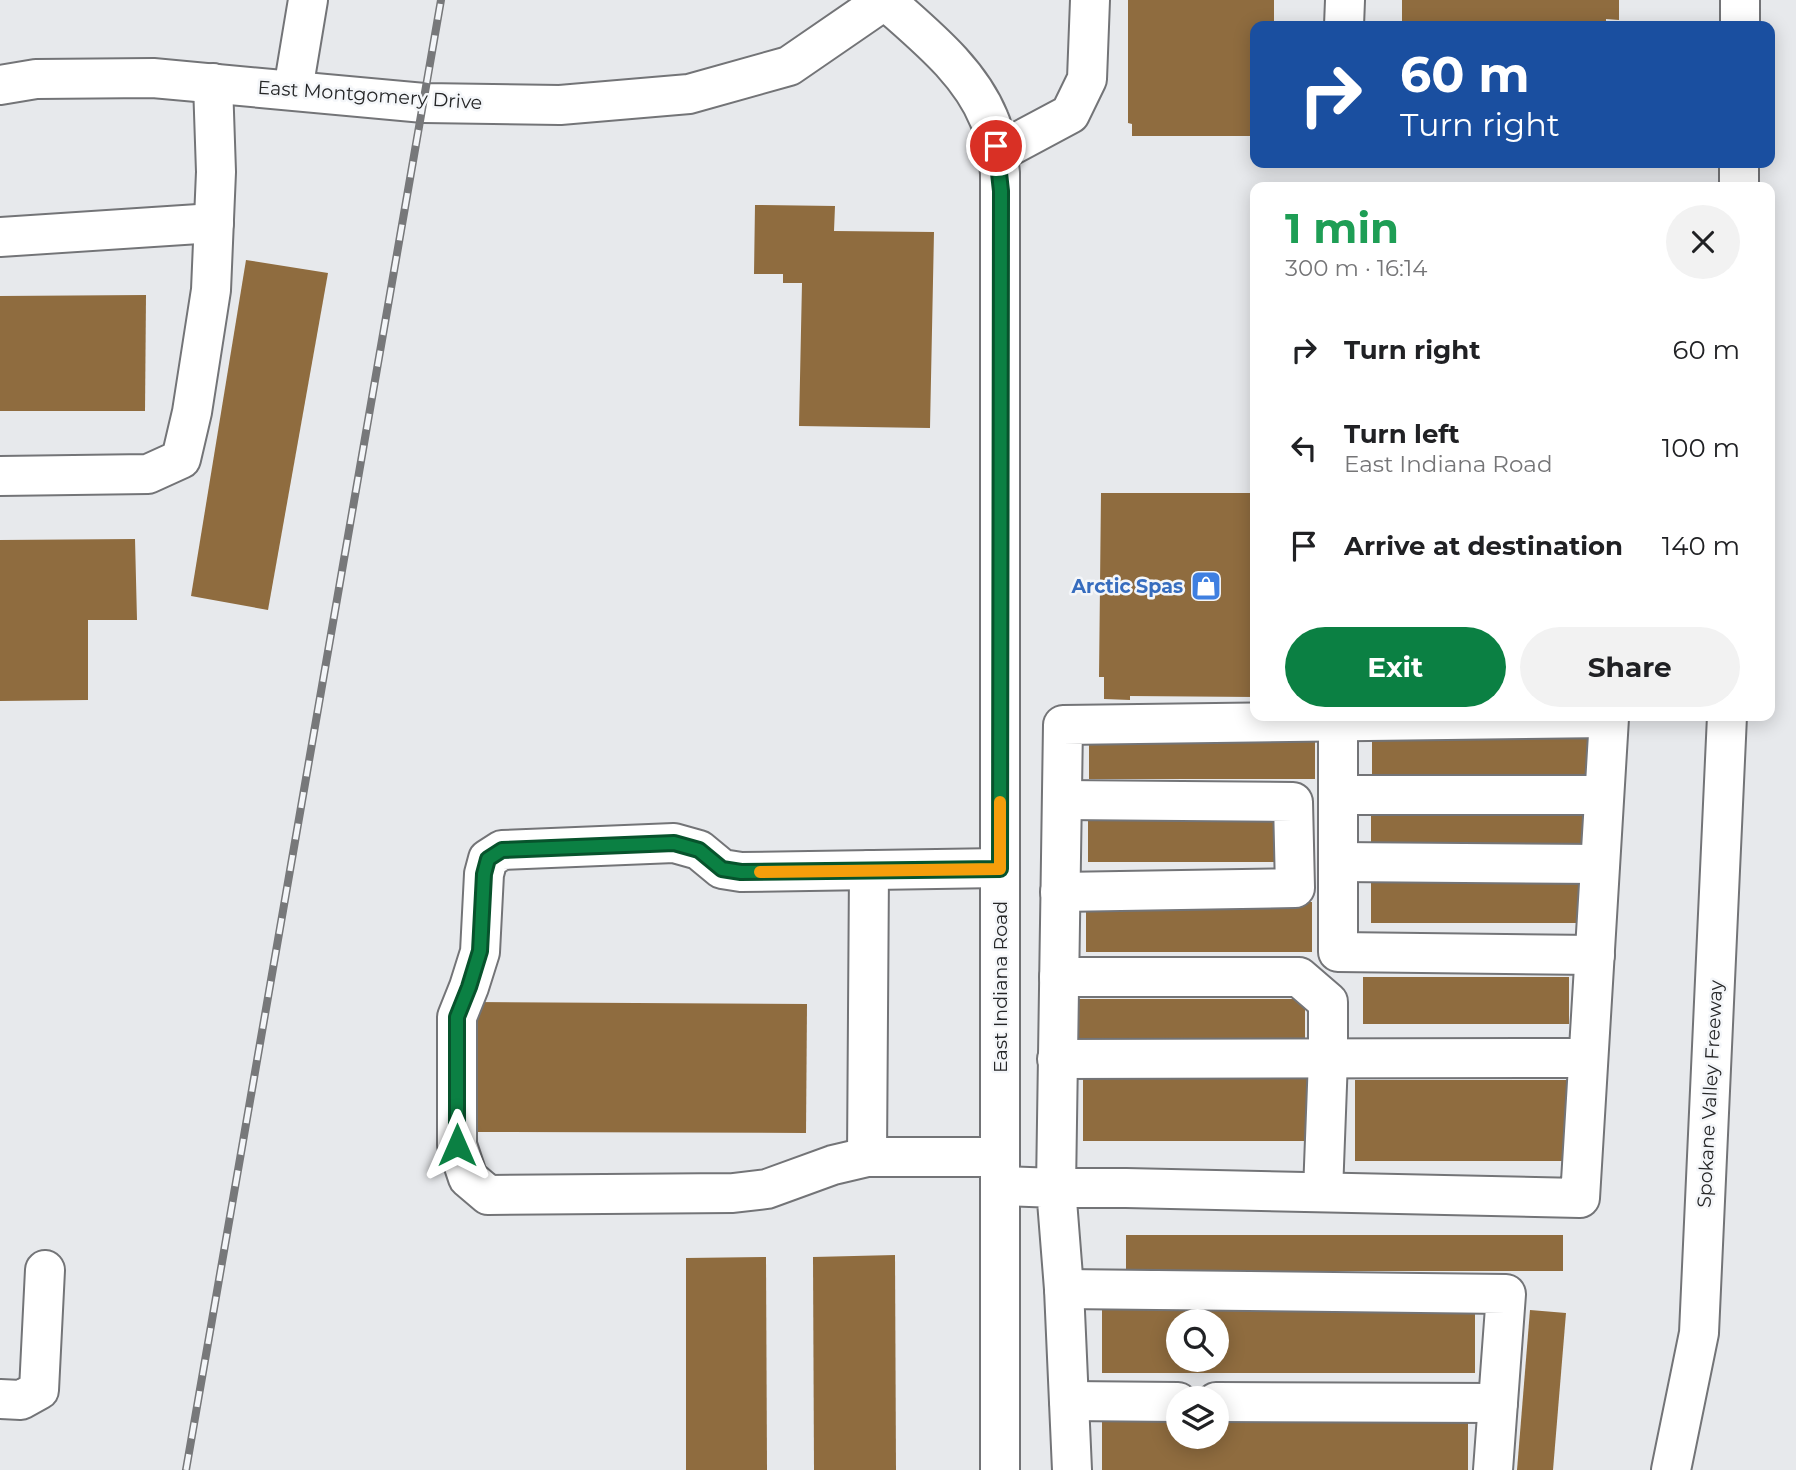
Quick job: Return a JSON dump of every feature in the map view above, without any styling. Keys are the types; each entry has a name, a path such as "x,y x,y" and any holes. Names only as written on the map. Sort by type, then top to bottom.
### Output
{"main road":[{"path":"293,90 308,0"},
{"name":"East Montgomery Drive","path":"0,85 36,79 142,78 424,103 560,105 689,94 789,66 885,0"},
{"name":"East Indiana Road","path":"885,0 931,42 978,96 990,121 998,153 1001,191 1000,1470"},
{"path":"998,153 1070,114 1087,79 1090,0"},
{"path":"1344,21 1345,0"},
{"path":"1740,0 1740,21"},
{"path":"0,476 148,474 181,459 192,412 211,290 216,172 212,83"},
{"path":"0,237 214,223"},
{"path":"1072,1470 1064,1289 1056,1188 1063,725 1338,721 1338,952 1595,955"},
{"path":"1000,869 741,872 722,869 699,850 674,843 502,850 488,859 484,874 480,951 457,1017 457,1145 468,1178 488,1195 733,1193 767,1189 833,1165 867,1157 1000,1171 1056,1188 1580,1198 1609,721"},
{"name":"Spokane Valley Freeway","path":"1671,1470 1699,1333 1727,721"},
{"path":"1338,795 1604,794"},
{"path":"1060,892 1295,888 1293,802 1062,800"},
{"path":"1338,862 1600,864"},
{"path":"867,1157 869,870"},
{"path":"1059,976 1299,977 1328,1002 1324,1192"},
{"path":"1057,1059 1588,1058"},
{"path":"0,1399 21,1400 39,1390 45,1270"},
{"path":"1064,1289 1506,1294 1493,1470"},
{"path":"1069,1401 1166,1402"},
{"path":"1229,1402 1498,1403"}],"building":[{"path":"1128,0 1274,0 1274,21 1250,21 1250,136 1132,136 1132,124 1128,123"},
{"path":"1402,0 1619,0 1619,20 1402,21"},
{"path":"755,205 835,206 834,231 934,232 930,428 799,426 802,283 783,283 783,274 754,274"},
{"path":"246,260 328,273 268,610 191,596"},
{"path":"146,295 145,411 0,411 0,296"},
{"path":"1101,493 1250,493 1250,697 1130,696 1130,700 1104,699 1104,677 1099,677"},
{"path":"135,539 137,620 88,620 88,700 0,701 0,540"},
{"path":"1372,731 1595,731 1595,776 1372,776"},
{"path":"1089,732 1315,732 1315,779 1089,779"},
{"path":"1088,813 1282,813 1282,862 1088,862"},
{"path":"1371,814 1593,814 1593,843 1371,843"},
{"path":"1371,876 1594,876 1594,923 1371,923"},
{"path":"1086,902 1312,902 1312,952 1086,952"},
{"path":"1363,977 1569,977 1569,1024 1363,1024"},
{"path":"1079,999 1305,999 1305,1046 1079,1046"},
{"path":"475,1002 807,1004 806,1133 474,1132"},
{"path":"1083,1074 1309,1074 1309,1141 1083,1141"},
{"path":"1355,1080 1579,1080 1579,1161 1355,1161"},
{"path":"1126,1235 1563,1235 1563,1271 1126,1271"},
{"path":"895,1255 896,1470 814,1470 813,1257"},
{"path":"766,1257 767,1470 686,1470 686,1258"},
{"path":"1102,1308 1475,1308 1475,1373 1102,1373"},
{"path":"1530,1310 1566,1313 1553,1470 1517,1470"},
{"path":"1102,1421 1166,1421 1166,1449 1229,1449 1229,1421 1468,1421 1468,1470 1102,1470"}],"railway":[{"path":"186,1470 441,0"}],"slow traffic":[{"path":"760,872 1000,869 1000,802"}],"place":[{"name":"Arctic Spas","path":"1206,586"}],"route":[{"path":"457,1145 457,1017 480,951 484,874 488,859 502,850 674,843 699,850 722,869 741,872 1000,869 1001,191 996,146"}]}
